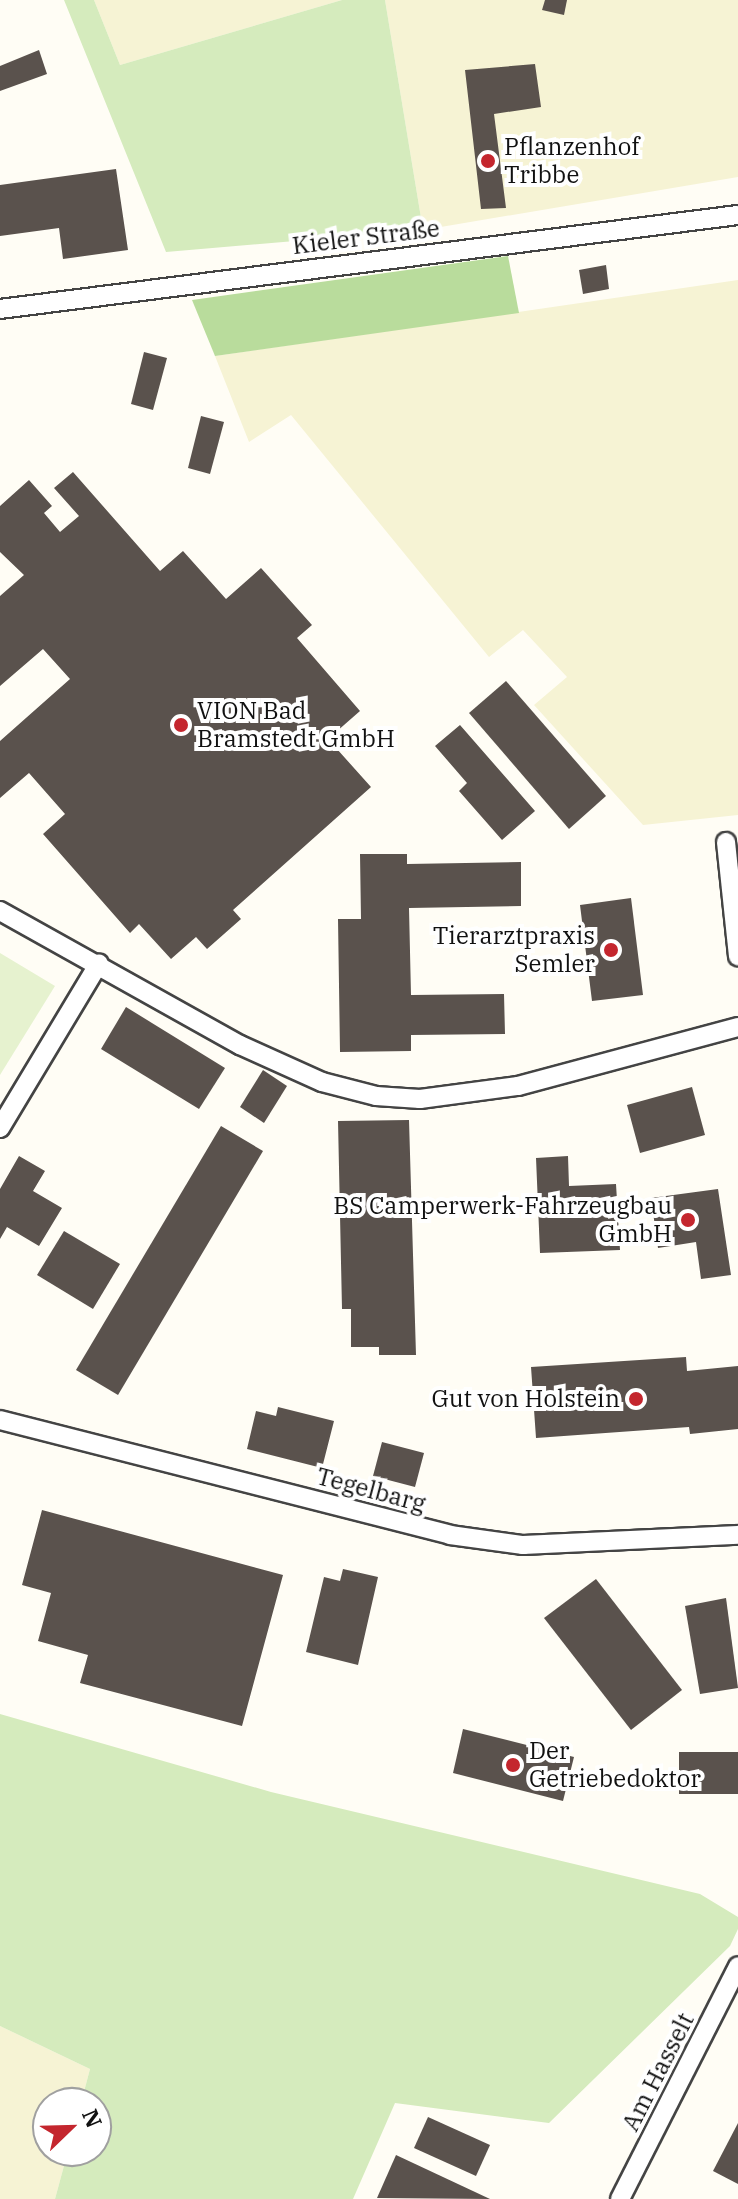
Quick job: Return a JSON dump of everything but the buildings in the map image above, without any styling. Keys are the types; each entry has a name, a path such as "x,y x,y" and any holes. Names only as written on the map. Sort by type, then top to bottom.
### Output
{"street":[{"name":"Kieler Straße","path":"0,309 738,215"},
{"path":"726,842 738,956"},
{"path":"0,911 99,963 240,1045 322,1082 376,1096 420,1099 518,1086 738,1027"},
{"path":"0,1128 99,963"},
{"name":"Tegelbarg","path":"0,1420 450,1535 523,1545 738,1535"},
{"name":"Am Hasselt","path":"620,2199 738,1966"}],"shaded area":[{"path":"94,0 342,0 120,65"},
{"path":"385,0 738,0 738,177 423,230"},
{"path":"738,280 738,815 643,825 534,705 567,677 523,630 489,657 291,415 249,442 215,356"},
{"path":"0,2026 90,2069 85,2087 32,2087 32,2167 64,2167 55,2199 0,2199"}],"green space":[{"path":"64,0 94,0 120,65 342,0 385,0 423,230 166,252"},
{"path":"508,256 519,313 215,356 192,300"},
{"path":"0,953 55,986 0,1075"},
{"path":"0,1714 271,1792 700,1894 738,1917 738,1929 730,1946 549,2123 395,2103 353,2199 55,2199 64,2167 112,2167 112,2087 85,2087 90,2069 0,2026"}],"place":[{"name":"Pflanzenhof Tribbe","path":"488,161"},
{"name":"VION Bad Bramstedt GmbH","path":"181,725"},
{"name":"Tierarztpraxis Semler","path":"611,950"},
{"name":"BS Camperwerk-Fahrzeugbau GmbH","path":"688,1220"},
{"name":"Gut von Holstein","path":"636,1399"},
{"name":"Der Getriebedoktor","path":"513,1765"}]}
